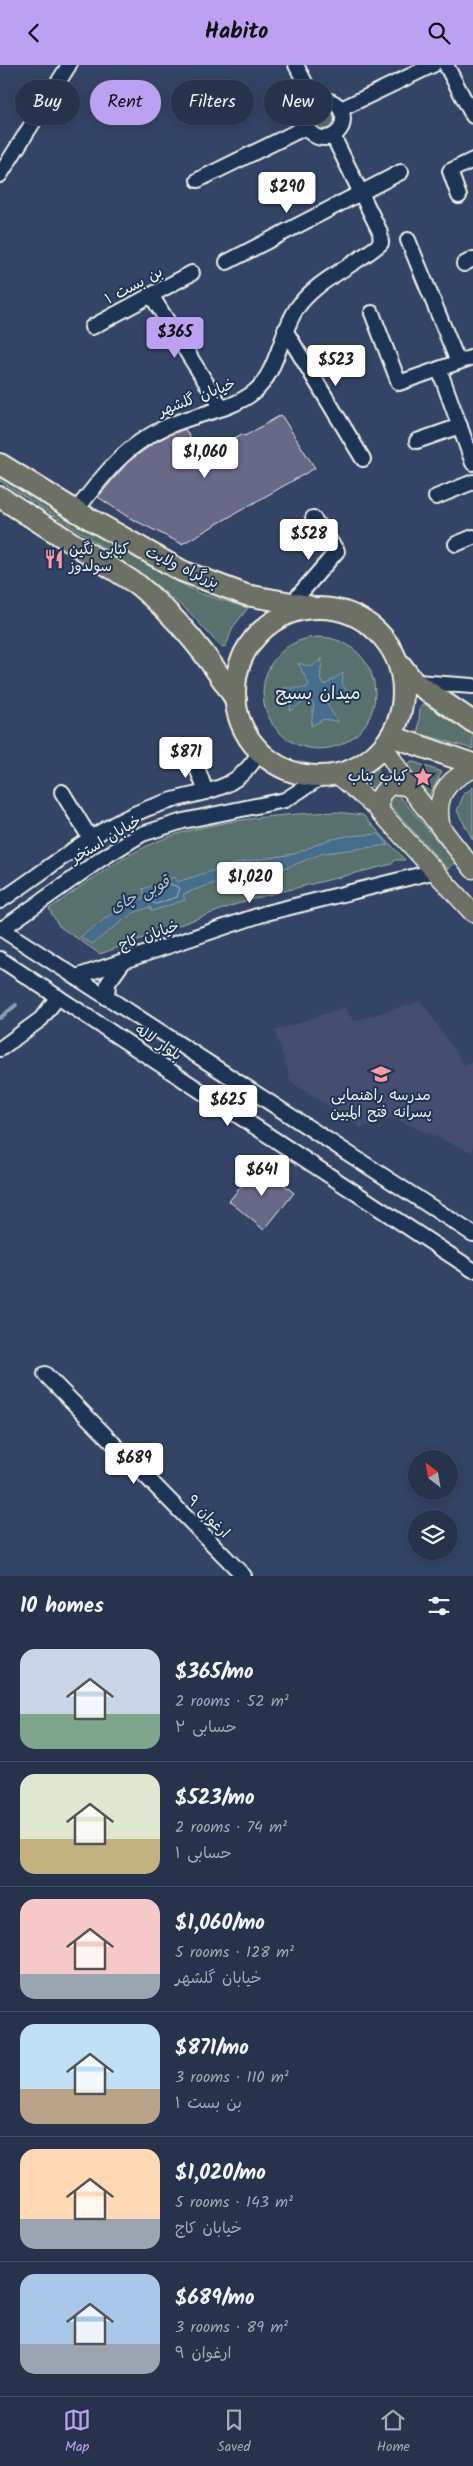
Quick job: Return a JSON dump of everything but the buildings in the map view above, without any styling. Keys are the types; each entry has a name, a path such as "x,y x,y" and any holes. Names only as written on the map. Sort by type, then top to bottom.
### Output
{"highway":[{"name":"بزرگراه ولایت","path":"0,464 156,558 200,580 246,595 325,608"},
{"path":"0,497 138,585 155,599 193,637 236,700"},
{"path":"398,661 402,676 403,701 401,713 388,741 363,764 330,775 310,775 284,769 260,752 243,728 236,700 236,682 240,665 248,648 259,634 273,622 289,614 307,609 325,608 349,613 371,625 388,643 398,661 414,682 473,721"},
{"path":"388,741 473,764"}],"main road":[{"path":"388,741 410,787 473,869"},
{"path":"442,828 438,813 440,798 449,784 461,774 473,769"},
{"path":"330,775 380,812 473,913"},
{"path":"380,812 380,797 388,787 400,784 410,787"}],"street":[{"path":"0,175 69,65"},
{"path":"296,65 303,80"},
{"path":"341,109 432,65"},
{"path":"446,65 473,116"},
{"path":"198,180 306,127 315,136 328,138 333,136 342,127 343,115 338,105 332,102"},
{"name":"خیابان گلشهر","path":"76,511 105,473 131,446 164,427 239,401 259,387 272,364 285,330 298,308 317,287 381,243 380,232 333,136"},
{"path":"459,196 450,171 473,160"},
{"path":"227,262 401,172"},
{"path":"408,240 458,362"},
{"name":"بن بست ۱","path":"92,327 192,273"},
{"path":"151,295 222,408"},
{"path":"372,313 399,383 473,357"},
{"path":"285,330 363,459"},
{"path":"439,369 473,463"},
{"path":"417,441 460,426"},
{"path":"436,497 473,482"},
{"path":"292,603 337,551 313,518"},
{"path":"456,544 473,537"},
{"path":"414,682 473,686"},
{"name":"خیابان استخر","path":"4,899 90,838 140,811 226,786 236,780 251,766 260,752"},
{"path":"193,757 206,792"},
{"name":"خیابان استخر","path":"1,928 101,859 142,835 183,821 285,801 330,775"},
{"path":"62,792 90,838"},
{"name":"خیابان کاج","path":"76,977 266,913 436,871"},
{"path":"4,899 7,911 13,916 22,915"},
{"name":"بلوار لاله","path":"1,928 473,1234"},
{"name":"بلوار لاله","path":"0,959 473,1270"},
{"path":"107,997 108,983 123,962"},
{"path":"0,1049 41,1019 58,997"},
{"name":"ارغوان ۹","path":"45,1374 244,1576"}],"shaded area":[{"name":"مدرسه راهنمایی پسرانه فتح المبین","path":"421,1001 465,1066 473,1061 473,1153 395,1119 381,1121 362,1128 291,1082 275,1031 344,1007 354,1021"}],"green space":[{"path":"332,109 336,114 336,124 329,131 319,131 313,125 332,125"},
{"path":"0,474 165,575 199,593 248,608 233,627 226,646 221,647 188,611 160,588 85,535 0,481"},
{"name":"میدان بسیج","path":"319,637 340,641 359,653 371,672 375,693 371,714 359,733 340,745 319,749 298,745 279,733 267,714 263,693 267,672 279,653 298,641"},
{"path":"424,704 473,735 473,749 418,733 420,707"},
{"path":"411,761 442,772 429,796 408,768 408,764"},
{"path":"374,764 387,782 376,790 359,776"},
{"path":"473,787 473,840 457,811 464,794"},
{"path":"392,793 397,793 456,863 448,869 388,803 388,797"},
{"path":"336,812 363,815 405,860 395,860 392,864 248,900 100,954 59,926 49,909 125,858 157,841 174,835 193,829 254,818"}],"water":[{"path":"322,658 320,680 325,685 343,673 342,684 351,698 327,696 325,701 338,722 324,719 311,726 314,704 308,699 290,711 292,698 283,688 307,688 309,684 298,663 312,667"},
{"name":"قوبی چای","path":"379,834 388,845 324,853 288,867 269,871 248,871 183,894 185,900 152,911 150,907 133,913 92,944 80,937 117,910 145,897 143,889 175,877 177,882 241,862 294,854 328,840 347,836"}],"waterway":[{"name":"قوبی چای","path":"0,1018 16,1005"}],"place":[{"name":"کبابی نگین سولدوز","path":"54,559"},
{"name":"کباب بناب","path":"423,777"},
{"name":"مدرسه راهنمایی پسرانه فتح المبین","path":"381,1074"}],"district":[{"name":"میدان بسیج","path":"318,694"}]}
